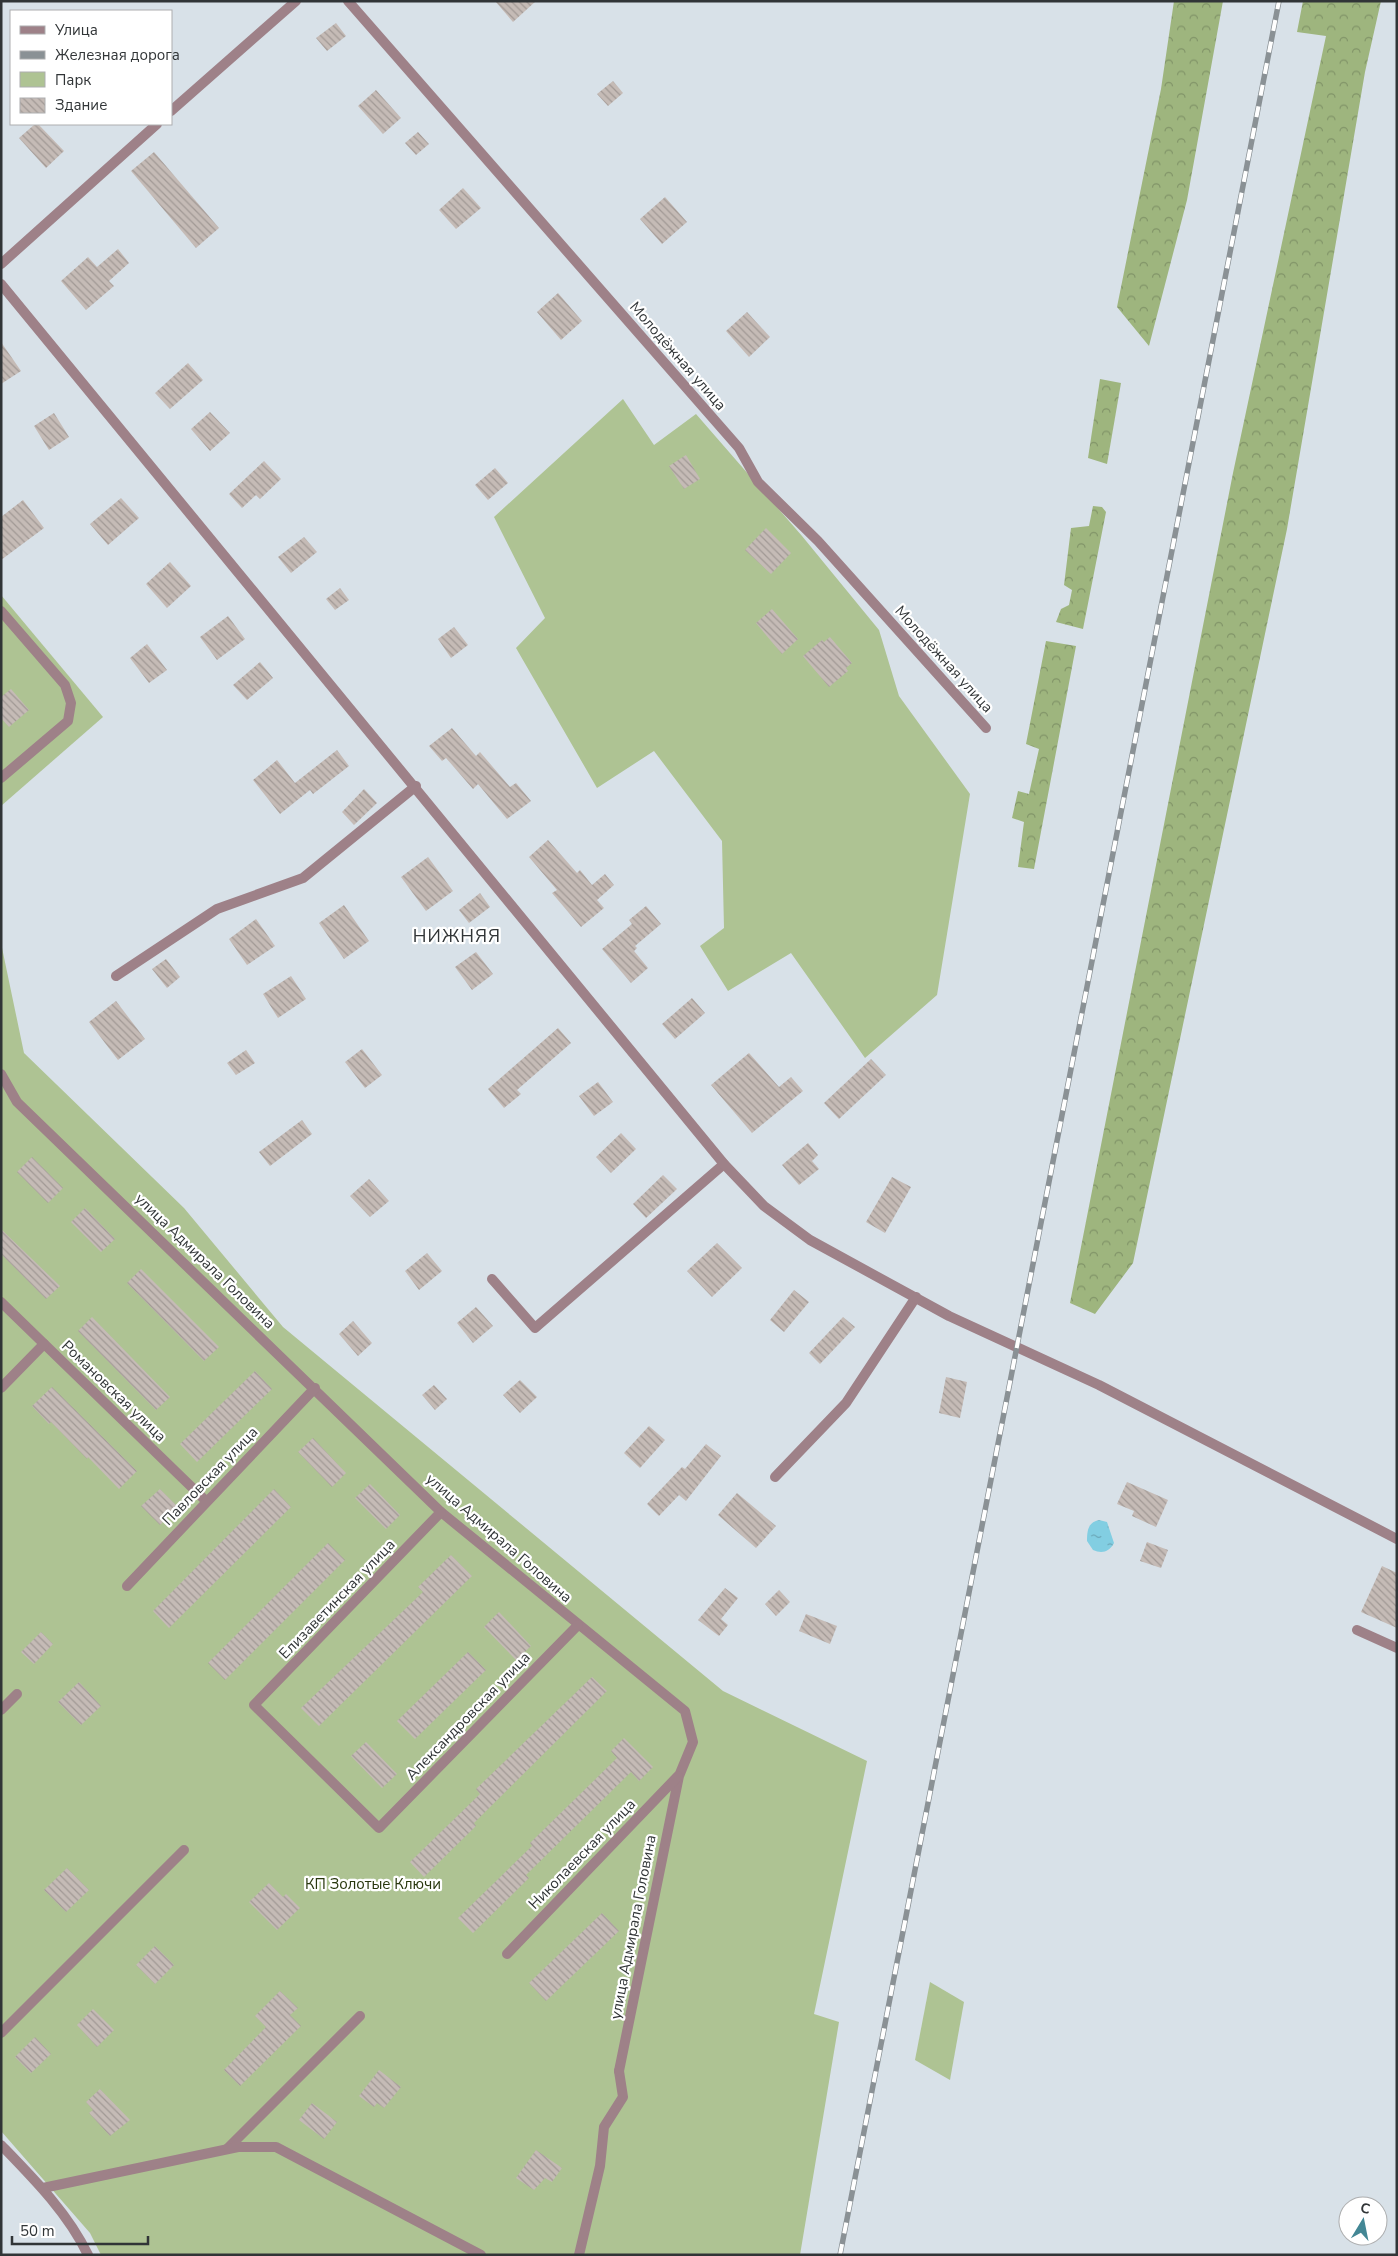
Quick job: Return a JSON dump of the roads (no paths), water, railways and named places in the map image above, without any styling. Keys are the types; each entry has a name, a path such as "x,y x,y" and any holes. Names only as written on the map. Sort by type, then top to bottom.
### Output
{"street":[{"path":"172,110 296,1"},
{"name":"Молодёжная улица","path":"348,1 739,448 758,482 818,541 986,728"},
{"path":"1,264 156,125"},
{"path":"1,284 86,391 416,786 724,1164 764,1206 810,1240 949,1316 1098,1385 1397,1539"},
{"path":"1,611 65,685 71,703 68,721 1,778"},
{"path":"116,976 217,909 303,878 416,786"},
{"name":"улица Адмирала Головина","path":"1,1074 17,1102 315,1388 441,1512 578,1626 685,1711 693,1742 679,1776 619,2071 623,2097 604,2127 600,2166 579,2255"},
{"path":"492,1279 535,1328 724,1164"},
{"path":"775,1477 846,1403 916,1298"},
{"name":"Романовская улица","path":"1,1302 206,1501"},
{"path":"1,1388 44,1344"},
{"name":"Павловская улица","path":"127,1586 315,1388"},
{"name":"Елизаветинская улица","path":"379,1828 254,1706 441,1512"},
{"name":"Александровская улица","path":"379,1828 578,1626"},
{"path":"1358,1630 1397,1648"},
{"path":"1,1710 17,1694"},
{"name":"Николаевская улица","path":"507,1954 679,1776"},
{"path":"1,2033 184,1850"},
{"path":"226,2150 360,2016"},
{"path":"1,2145 42,2188 80,2239 88,2255"},
{"path":"42,2188 238,2147 276,2147 481,2255"}],"water":[{"path":"1099,1520 1107,1522 1114,1543 1108,1550 1102,1552 1093,1550 1087,1541 1090,1525"}],"railway":[{"path":"840,2255 1279,1"}],"district":[{"name":"НИЖНЯЯ","path":"457,936"}],"park label":[{"name":"КП Золотые Ключи","path":"373,1884"}]}
